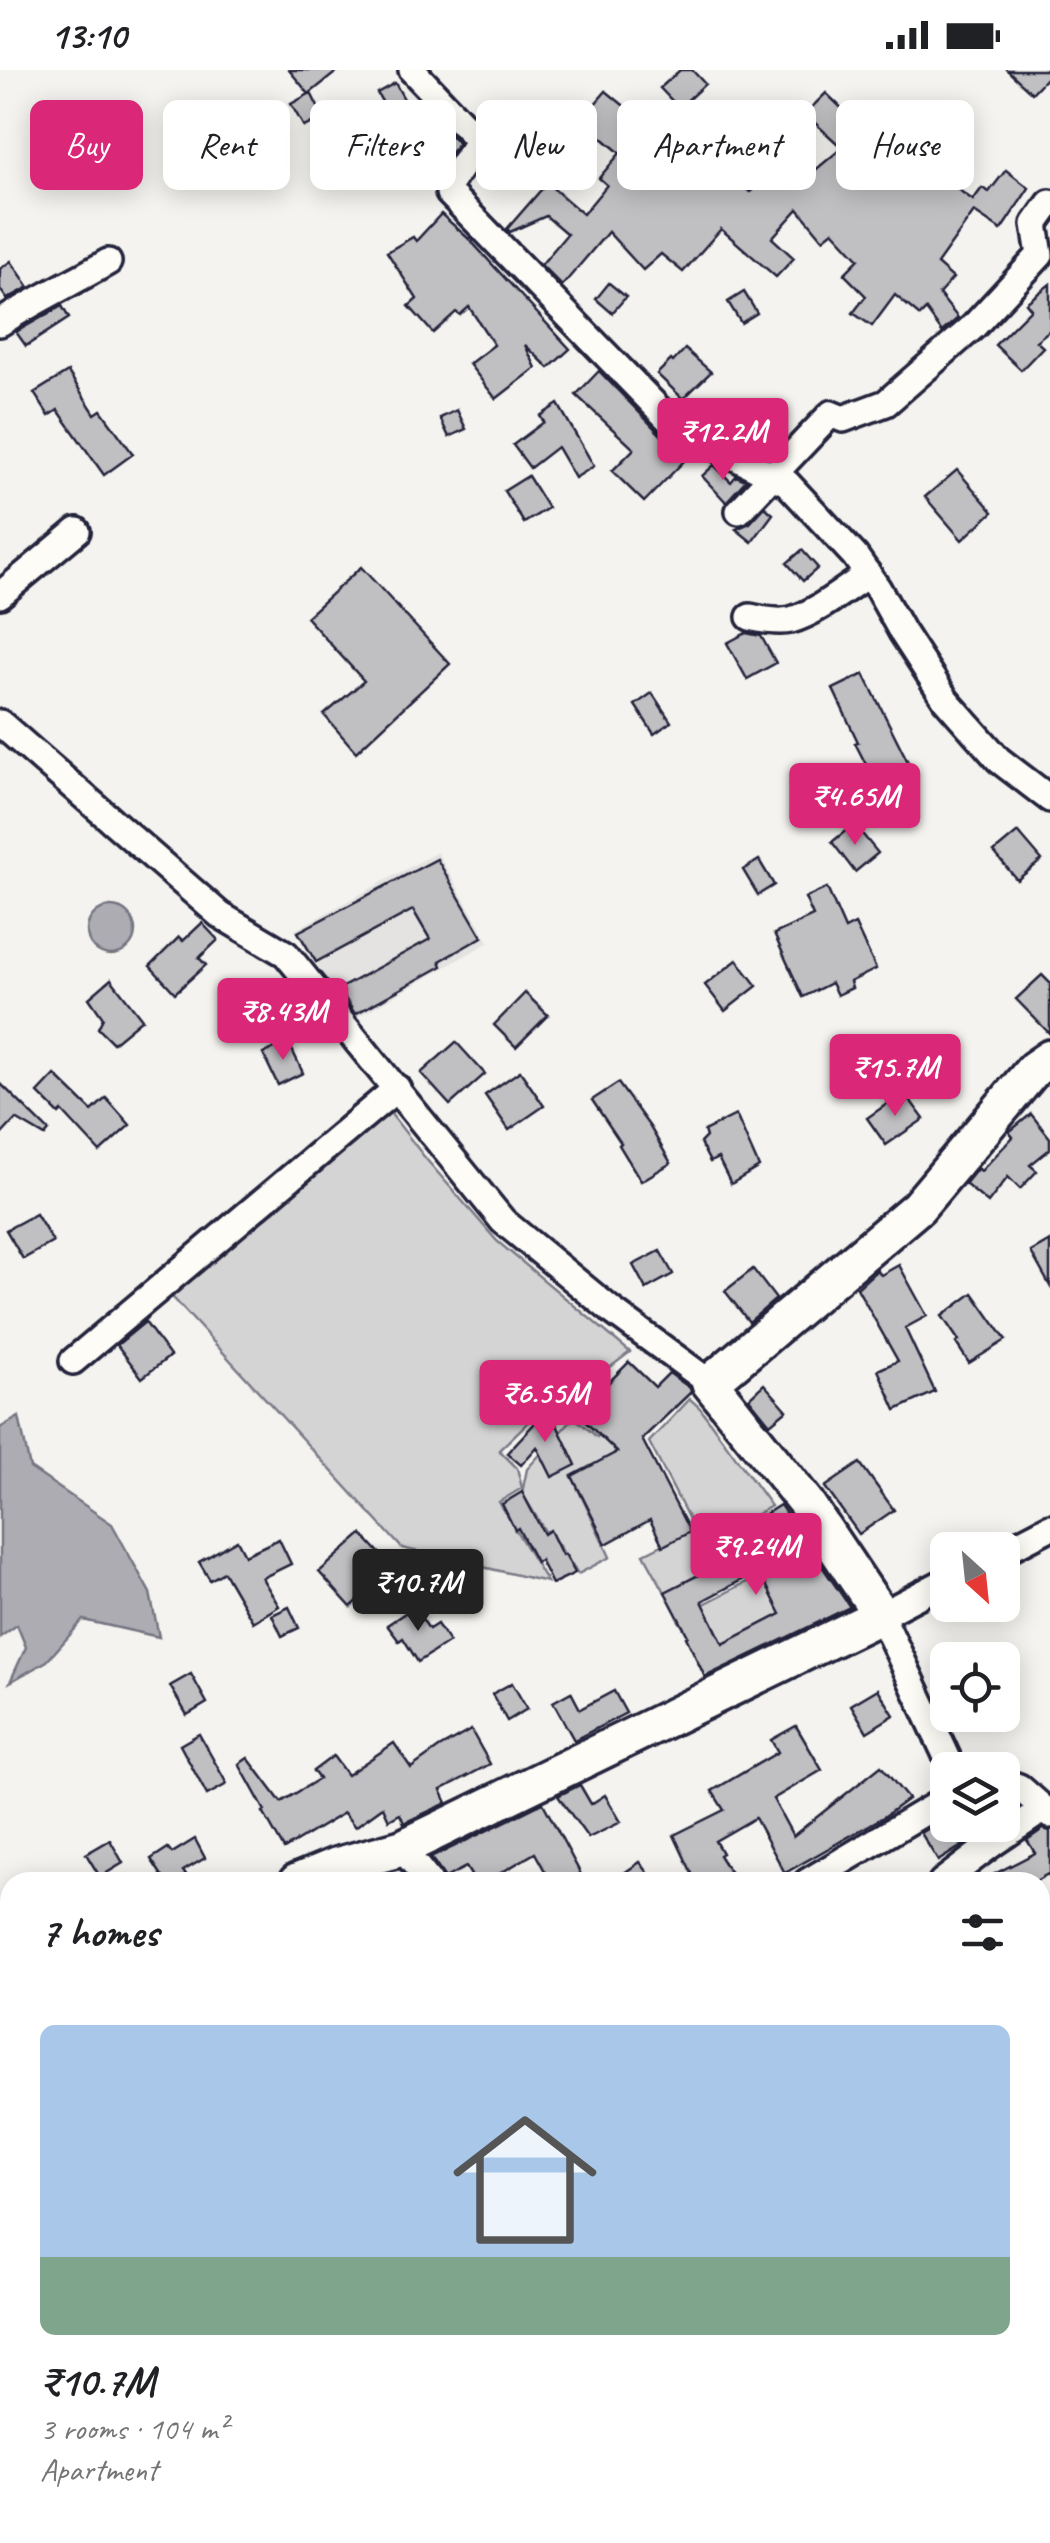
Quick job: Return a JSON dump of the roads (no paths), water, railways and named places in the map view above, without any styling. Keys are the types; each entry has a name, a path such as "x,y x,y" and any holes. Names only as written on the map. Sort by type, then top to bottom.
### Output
{"street":[{"path":"412,70 479,140 448,184 449,194 677,428 787,483 868,574 946,700 999,760 1050,799"},
{"path":"739,511 830,414 842,420 886,403 974,326 1040,255 1035,224 1050,204"},
{"path":"0,323 108,262"},
{"path":"0,595 77,530"},
{"path":"750,618 789,620 868,574"},
{"path":"0,724 220,915 286,954 503,1222 710,1384 806,1502 881,1615 945,1752"},
{"path":"710,1384 918,1208 1034,1069 1050,1058"},
{"path":"73,1361 396,1088"},
{"path":"1020,1543 1050,1527"},
{"path":"337,1872 402,1848 930,1589"},
{"path":"1020,1788 1047,1812 1020,1822"},
{"path":"827,1872 930,1809"},
{"path":"951,1872 980,1842"},
{"path":"402,1848 421,1872"}]}
